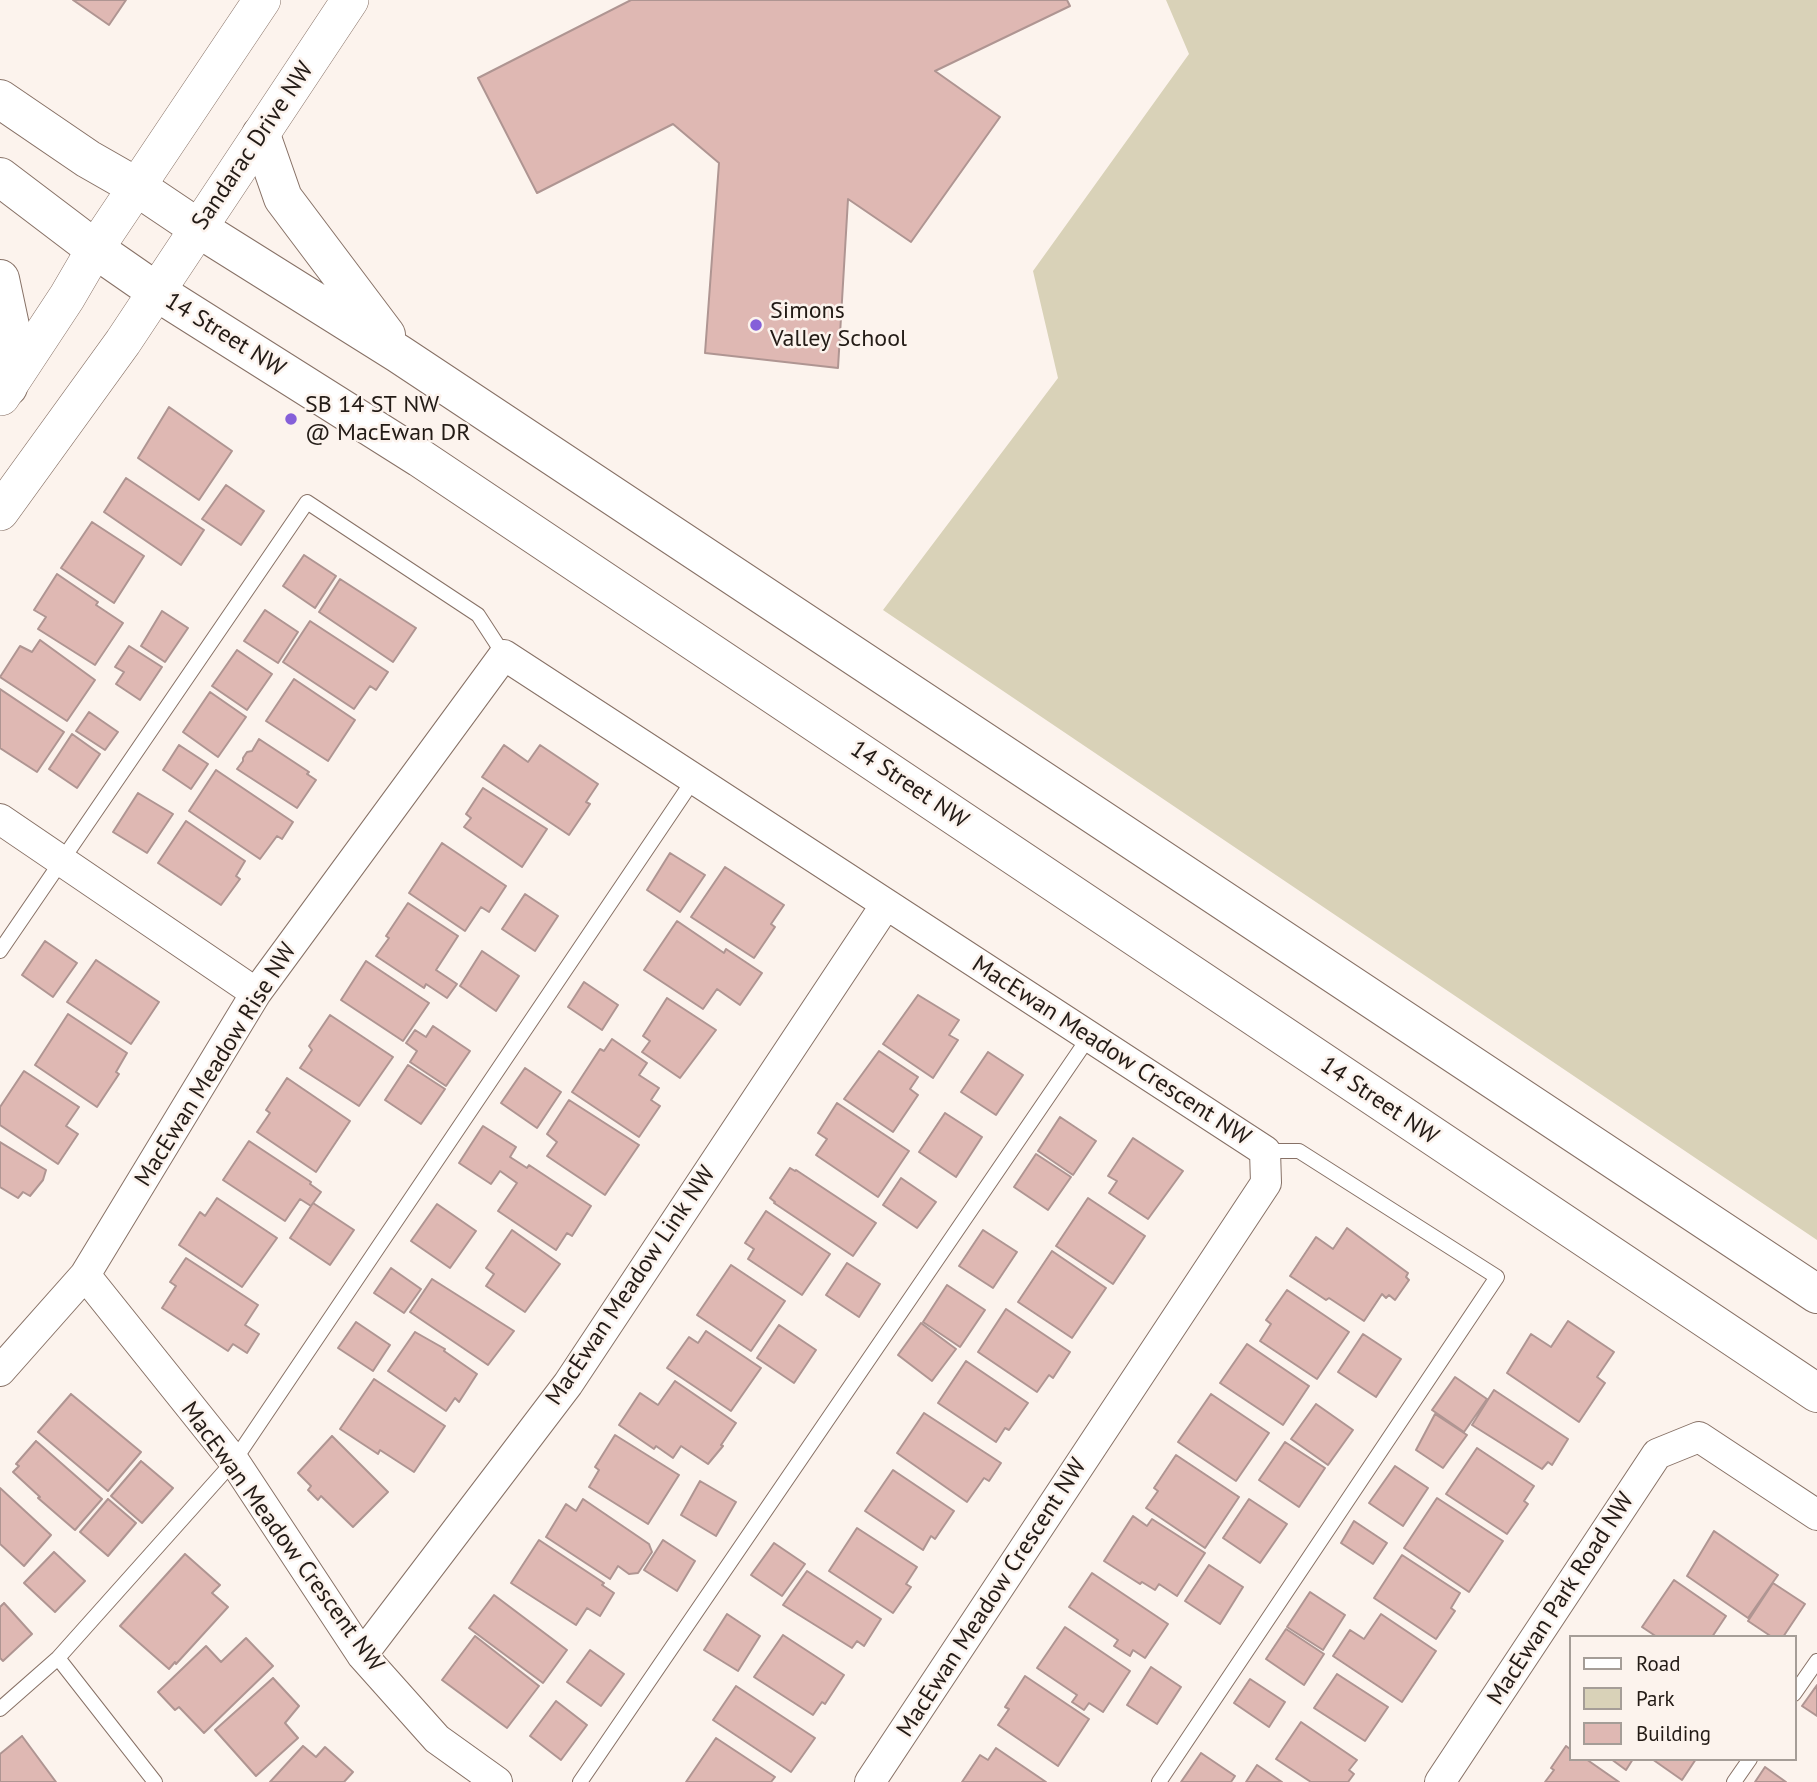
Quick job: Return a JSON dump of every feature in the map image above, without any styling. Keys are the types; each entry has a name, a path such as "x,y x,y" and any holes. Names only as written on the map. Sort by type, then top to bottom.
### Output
{"main road":[{"path":"0,99 88,159 137,187 399,354 1817,1294"},
{"path":"261,135 283,198 399,354"},
{"name":"14 Street NW","path":"0,177 157,292 420,458 1817,1393"},
{"path":"0,279 10,326 4,393"}],"street":[{"path":"4,393 67,298 95,249 262,0"},
{"name":"Sandarac Drive NW","path":"0,512 157,292 350,0"},
{"name":"MacEwan Meadow Crescent NW","path":"504,656 1265,1151 1266,1184 870,1782"},
{"name":"MacEwan Meadow Rise NW","path":"0,1371 85,1275 256,993 504,656"},
{"path":"0,818 256,993"},
{"name":"MacEwan Meadow Link NW","path":"362,1655 568,1384 885,906"},
{"name":"MacEwan Meadow Crescent NW","path":"85,1275 234,1461 362,1655 437,1739 497,1782"},
{"name":"MacEwan Park Road NW","path":"1440,1782 1657,1454 1699,1437 1817,1515"}],"lane":[{"path":"0,951 307,502 478,615 504,656"},
{"path":"0,1709 58,1658 234,1461 694,779"},
{"path":"580,1782 1089,1037"},
{"path":"1159,1782 1497,1277 1299,1151 1265,1151"},
{"path":"58,1658 155,1782"},
{"path":"1796,1691 1817,1661"},
{"path":"1734,1782 1749,1761"}],"green space":[{"path":"1166,0 1817,0 1817,1240 883,610 1058,378 1033,271 1189,54"}],"building":[{"path":"73,0 126,0 109,25"},
{"path":"631,0 1067,0 1070,6 935,71 1000,117 911,242 848,199 838,368 705,353 719,163 673,124 537,193 478,78"},
{"path":"169,407 232,451 199,500 138,458"},
{"path":"126,478 204,530 181,565 104,512"},
{"path":"226,485 264,511 241,545 202,519"},
{"path":"92,522 144,556 114,603 61,568"},
{"path":"304,555 336,576 315,608 283,586"},
{"path":"57,574 123,623 95,665 38,629 46,617 34,610"},
{"path":"340,579 416,628 393,662 319,612"},
{"path":"265,610 298,632 278,663 244,641"},
{"path":"162,611 188,628 165,662 141,646"},
{"path":"310,621 388,672 376,690 370,686 354,709 283,662"},
{"path":"40,640 95,680 67,721 0,677 20,646 32,652"},
{"path":"129,646 162,667 140,700 116,684 124,672 115,667"},
{"path":"237,650 272,674 247,710 212,686"},
{"path":"294,679 355,720 328,761 266,721"},
{"path":"0,689 64,732 37,772 0,748"},
{"path":"210,692 246,717 218,757 183,732"},
{"path":"89,712 118,732 105,750 76,731"},
{"path":"72,734 100,754 77,788 49,769"},
{"path":"259,739 309,772 307,774 316,780 297,808 237,769"},
{"path":"179,745 208,764 191,789 163,770"},
{"path":"504,745 528,762 540,745 598,784 586,802 590,804 569,835 482,777"},
{"path":"216,770 293,822 282,839 277,836 260,859 189,811"},
{"path":"483,788 547,829 522,867 464,827 471,818 466,814"},
{"path":"138,793 173,814 147,853 113,832"},
{"path":"186,821 245,861 236,876 240,879 221,905 158,863"},
{"path":"442,843 506,886 489,912 481,907 465,931 409,893"},
{"path":"670,853 705,875 680,912 647,890"},
{"path":"725,867 784,905 771,924 775,927 754,958 691,917"},
{"path":"525,894 558,916 535,951 502,929"},
{"path":"408,903 458,936 436,970 457,984 447,998 426,984 424,988 376,956"},
{"path":"677,921 724,953 726,949 762,973 740,1005 717,989 703,1009 644,970"},
{"path":"45,941 77,963 53,997 22,975"},
{"path":"482,951 519,976 496,1011 460,986"},
{"path":"96,960 159,1002 131,1044 67,1002"},
{"path":"366,961 429,1003 403,1041 341,1000"},
{"path":"584,982 618,1005 602,1030 568,1007"},
{"path":"918,995 959,1020 949,1035 958,1040 933,1078 883,1044"},
{"path":"667,998 716,1030 680,1078 642,1052 650,1041 643,1036"},
{"path":"68,1014 127,1053 116,1072 119,1074 97,1107 35,1065"},
{"path":"330,1015 393,1057 359,1106 300,1068 312,1050 309,1046"},
{"path":"433,1026 470,1051 446,1086 410,1062 417,1051 406,1043 415,1030 426,1037"},
{"path":"612,1039 647,1063 639,1075 659,1088 651,1100 660,1106 639,1137 572,1092 600,1049 604,1051"},
{"path":"879,1051 918,1077 910,1089 918,1095 893,1132 844,1099"},
{"path":"988,1052 1023,1075 996,1115 961,1092"},
{"path":"408,1065 445,1089 421,1124 385,1100"},
{"path":"525,1068 561,1092 537,1128 501,1103"},
{"path":"24,1071 79,1107 66,1126 78,1134 58,1164 0,1125 0,1107"},
{"path":"287,1078 350,1121 316,1172 257,1132 270,1113 266,1110"},
{"path":"569,1100 639,1145 605,1195 547,1156 557,1142 547,1134"},
{"path":"837,1103 909,1151 878,1197 816,1155 827,1139 818,1133"},
{"path":"945,1113 982,1137 956,1177 919,1152"},
{"path":"1060,1117 1096,1141 1073,1175 1038,1151"},
{"path":"483,1126 516,1147 510,1157 527,1168 529,1165 591,1206 572,1236 567,1233 556,1250 498,1211 517,1183 500,1171 491,1184 459,1163"},
{"path":"1133,1138 1183,1171 1148,1219 1109,1193 1117,1181 1108,1176"},
{"path":"249,1141 311,1182 310,1184 321,1192 311,1206 300,1199 285,1221 223,1180"},
{"path":"0,1142 46,1170 43,1180 30,1196 23,1192 18,1198 0,1187"},
{"path":"1036,1154 1071,1177 1048,1210 1014,1187"},
{"path":"790,1168 876,1223 853,1256 770,1198"},
{"path":"901,1178 936,1202 917,1228 883,1205"},
{"path":"217,1198 277,1238 242,1287 179,1245 200,1212 205,1216"},
{"path":"1088,1198 1145,1236 1113,1284 1056,1246"},
{"path":"313,1203 354,1230 330,1265 290,1238"},
{"path":"437,1204 476,1231 450,1268 411,1241"},
{"path":"766,1211 830,1254 802,1295 748,1259 754,1249 745,1243"},
{"path":"1347,1228 1408,1273 1406,1277 1409,1280 1395,1300 1382,1294 1364,1321 1290,1276 1316,1237 1333,1249"},
{"path":"512,1230 560,1264 525,1312 486,1286 494,1274 486,1268"},
{"path":"983,1230 1017,1252 993,1288 959,1266"},
{"path":"1052,1251 1106,1288 1072,1338 1018,1302"},
{"path":"186,1258 258,1305 245,1325 259,1334 247,1353 233,1344 228,1351 162,1308 176,1286 170,1282"},
{"path":"847,1263 880,1284 859,1317 826,1295"},
{"path":"731,1265 785,1301 751,1351 697,1315"},
{"path":"391,1268 421,1289 404,1313 374,1293"},
{"path":"432,1279 514,1331 488,1365 410,1312"},
{"path":"947,1285 985,1310 960,1347 923,1322"},
{"path":"1287,1290 1349,1332 1317,1379 1260,1341 1271,1324 1266,1320"},
{"path":"1006,1309 1070,1352 1053,1378 1049,1375 1037,1392 978,1352"},
{"path":"1568,1321 1614,1352 1597,1377 1605,1383 1579,1422 1507,1373 1531,1334 1551,1347"},
{"path":"356,1322 390,1345 373,1371 338,1348"},
{"path":"921,1323 956,1349 932,1381 898,1355"},
{"path":"779,1325 816,1350 794,1383 757,1358"},
{"path":"706,1331 761,1368 731,1411 667,1368 689,1337 698,1343"},
{"path":"415,1332 445,1349 444,1351 477,1374 459,1402 455,1398 446,1411 388,1371"},
{"path":"1363,1334 1401,1359 1376,1397 1338,1372"},
{"path":"1247,1344 1309,1386 1283,1425 1220,1383"},
{"path":"966,1361 1028,1403 1009,1430 1005,1428 996,1442 938,1403"},
{"path":"1455,1377 1487,1399 1464,1432 1432,1410"},
{"path":"374,1379 445,1426 414,1472 380,1450 378,1454 340,1429"},
{"path":"675,1381 736,1423 721,1445 723,1446 708,1464 681,1446 673,1458 656,1446 654,1449 619,1425 640,1393 658,1405"},
{"path":"1494,1390 1568,1439 1552,1465 1548,1462 1542,1469 1472,1425"},
{"path":"71,1394 141,1452 108,1491 38,1432"},
{"path":"1211,1394 1269,1433 1236,1481 1178,1442"},
{"path":"1316,1404 1353,1430 1328,1465 1291,1439"},
{"path":"924,1413 1001,1463 989,1481 984,1478 967,1502 897,1453"},
{"path":"1435,1414 1467,1435 1443,1468 1416,1450"},
{"path":"615,1435 679,1475 648,1524 589,1487 599,1470 595,1467"},
{"path":"332,1436 388,1492 353,1527 321,1496 318,1500 308,1490 311,1486 298,1473"},
{"path":"36,1441 102,1499 75,1530 13,1472 19,1466 16,1464"},
{"path":"1285,1442 1325,1468 1299,1507 1259,1480"},
{"path":"1477,1448 1534,1486 1524,1501 1528,1504 1507,1534 1446,1494"},
{"path":"1176,1455 1239,1497 1205,1548 1146,1508 1158,1491 1154,1488"},
{"path":"141,1461 173,1488 142,1523 111,1496"},
{"path":"1395,1466 1428,1488 1403,1526 1369,1503"},
{"path":"893,1470 954,1511 935,1539 931,1536 923,1550 865,1511"},
{"path":"700,1481 736,1502 716,1536 681,1515"},
{"path":"0,1488 51,1535 24,1566 0,1544"},
{"path":"1437,1498 1503,1541 1469,1592 1404,1548"},
{"path":"108,1499 136,1523 108,1556 80,1532"},
{"path":"583,1499 649,1544 652,1552 638,1573 629,1574 618,1566 610,1579 546,1537 566,1504 576,1511"},
{"path":"1249,1499 1287,1524 1260,1563 1223,1538"},
{"path":"1133,1516 1147,1526 1152,1519 1205,1553 1177,1596 1159,1584 1155,1590 1142,1582 1140,1584 1104,1561"},
{"path":"1354,1521 1387,1543 1373,1564 1341,1543"},
{"path":"857,1528 917,1567 906,1584 911,1587 893,1613 829,1571"},
{"path":"1714,1531 1778,1575 1748,1618 1687,1576"},
{"path":"539,1540 604,1583 602,1585 614,1593 600,1616 587,1608 576,1625 511,1583"},
{"path":"663,1540 695,1561 677,1591 644,1570"},
{"path":"774,1543 805,1564 782,1596 751,1575"},
{"path":"54,1552 85,1581 55,1612 24,1583"},
{"path":"185,1554 220,1585 212,1593 228,1607 169,1669 120,1626"},
{"path":"1402,1555 1460,1593 1451,1608 1455,1611 1436,1639 1374,1598"},
{"path":"1209,1565 1243,1587 1220,1624 1185,1601"},
{"path":"807,1571 881,1619 864,1646 857,1641 852,1648 783,1605"},
{"path":"1092,1573 1168,1624 1145,1658 1133,1650 1130,1656 1114,1646 1118,1640 1069,1607"},
{"path":"1674,1580 1726,1616 1713,1635 1654,1635 1642,1627"},
{"path":"1773,1583 1805,1604 1784,1635 1769,1635 1748,1621"},
{"path":"1310,1592 1345,1615 1323,1650 1287,1627"},
{"path":"494,1595 567,1650 543,1683 469,1628"},
{"path":"4,1603 32,1634 3,1661 0,1658 0,1607"},
{"path":"727,1614 760,1636 738,1671 704,1650"},
{"path":"1381,1614 1436,1651 1402,1702 1333,1656 1350,1630 1364,1639"},
{"path":"1065,1627 1130,1671 1103,1712 1089,1703 1084,1710 1072,1702 1077,1695 1037,1668"},
{"path":"1286,1629 1324,1654 1304,1685 1266,1659"},
{"path":"783,1635 844,1675 825,1704 822,1702 813,1715 754,1677"},
{"path":"475,1636 539,1686 507,1728 442,1680"},
{"path":"246,1638 273,1666 204,1733 179,1707 175,1710 158,1692 206,1646 221,1662"},
{"path":"590,1650 624,1674 601,1706 567,1682"},
{"path":"1151,1667 1181,1687 1157,1724 1127,1705"},
{"path":"1337,1674 1388,1707 1365,1741 1314,1708"},
{"path":"1025,1676 1089,1719 1058,1766 998,1725 1009,1709 1005,1707"},
{"path":"273,1678 299,1706 285,1723 298,1738 256,1776 215,1730"},
{"path":"1250,1679 1285,1702 1269,1727 1234,1703"},
{"path":"1817,1685 1817,1716 1802,1706"},
{"path":"736,1686 815,1738 791,1772 713,1720"},
{"path":"556,1701 587,1725 561,1760 530,1736"},
{"path":"1301,1722 1357,1760 1349,1770 1354,1774 1348,1782 1311,1782 1276,1759"},
{"path":"22,1736 56,1782 0,1782 0,1754"},
{"path":"716,1738 775,1777 771,1782 686,1782"},
{"path":"303,1746 316,1757 325,1747 353,1772 344,1782 270,1782"},
{"path":"1566,1746 1568,1761 1589,1761 1619,1782 1545,1782 1554,1770 1551,1768"},
{"path":"996,1748 1046,1782 962,1782 980,1755 988,1760"},
{"path":"1201,1753 1235,1776 1231,1782 1181,1782"},
{"path":"1614,1761 1632,1761 1626,1770"},
{"path":"1655,1761 1695,1761 1682,1780"},
{"path":"1257,1765 1282,1782 1246,1782"},
{"path":"1765,1767 1786,1782 1755,1782"}],"place":[{"name":"Simons Valley School","path":"756,325"},
{"name":"SB 14 ST NW @ MacEwan DR","path":"291,419"}]}
